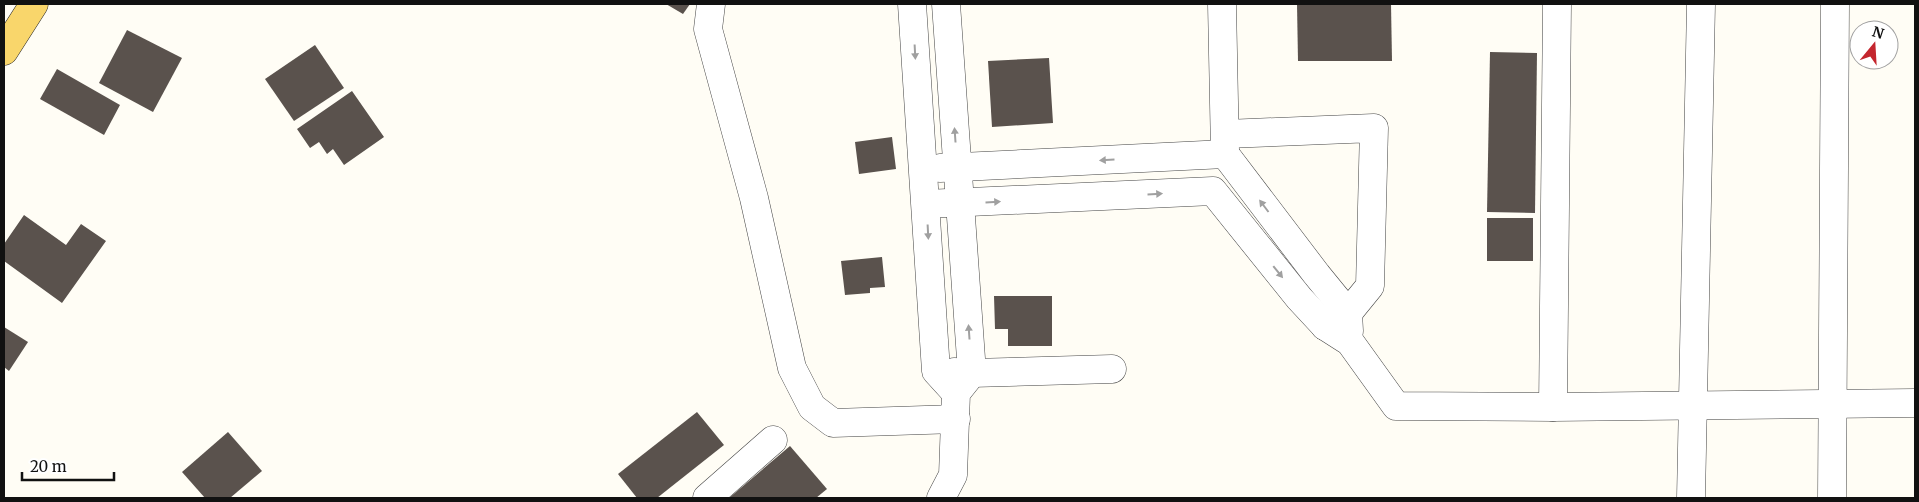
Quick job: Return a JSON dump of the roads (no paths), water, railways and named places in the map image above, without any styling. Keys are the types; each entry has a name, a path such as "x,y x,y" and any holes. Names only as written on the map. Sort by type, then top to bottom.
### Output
{"main road":[{"path":"4,51 34,4"}],"street":[{"path":"711,4 708,29 754,198 792,368 812,407 833,422 960,406 1112,369"},
{"path":"912,4 936,370 960,406"},
{"path":"946,4 961,203 960,406 946,492"},
{"path":"1213,191 1226,144 1222,4"},
{"path":"1554,407 1556,4"},
{"path":"1691,498 1701,4"},
{"path":"1832,498 1835,4"},
{"path":"922,168 958,167 1226,144 1374,128 1370,286 1336,319"},
{"path":"1226,144 1317,275 1336,319 1350,342 1396,406 1554,407 1915,403"},
{"path":"926,204 1213,191"},
{"path":"1213,191 1299,298 1336,319"},
{"path":"707,498 773,440"}]}
